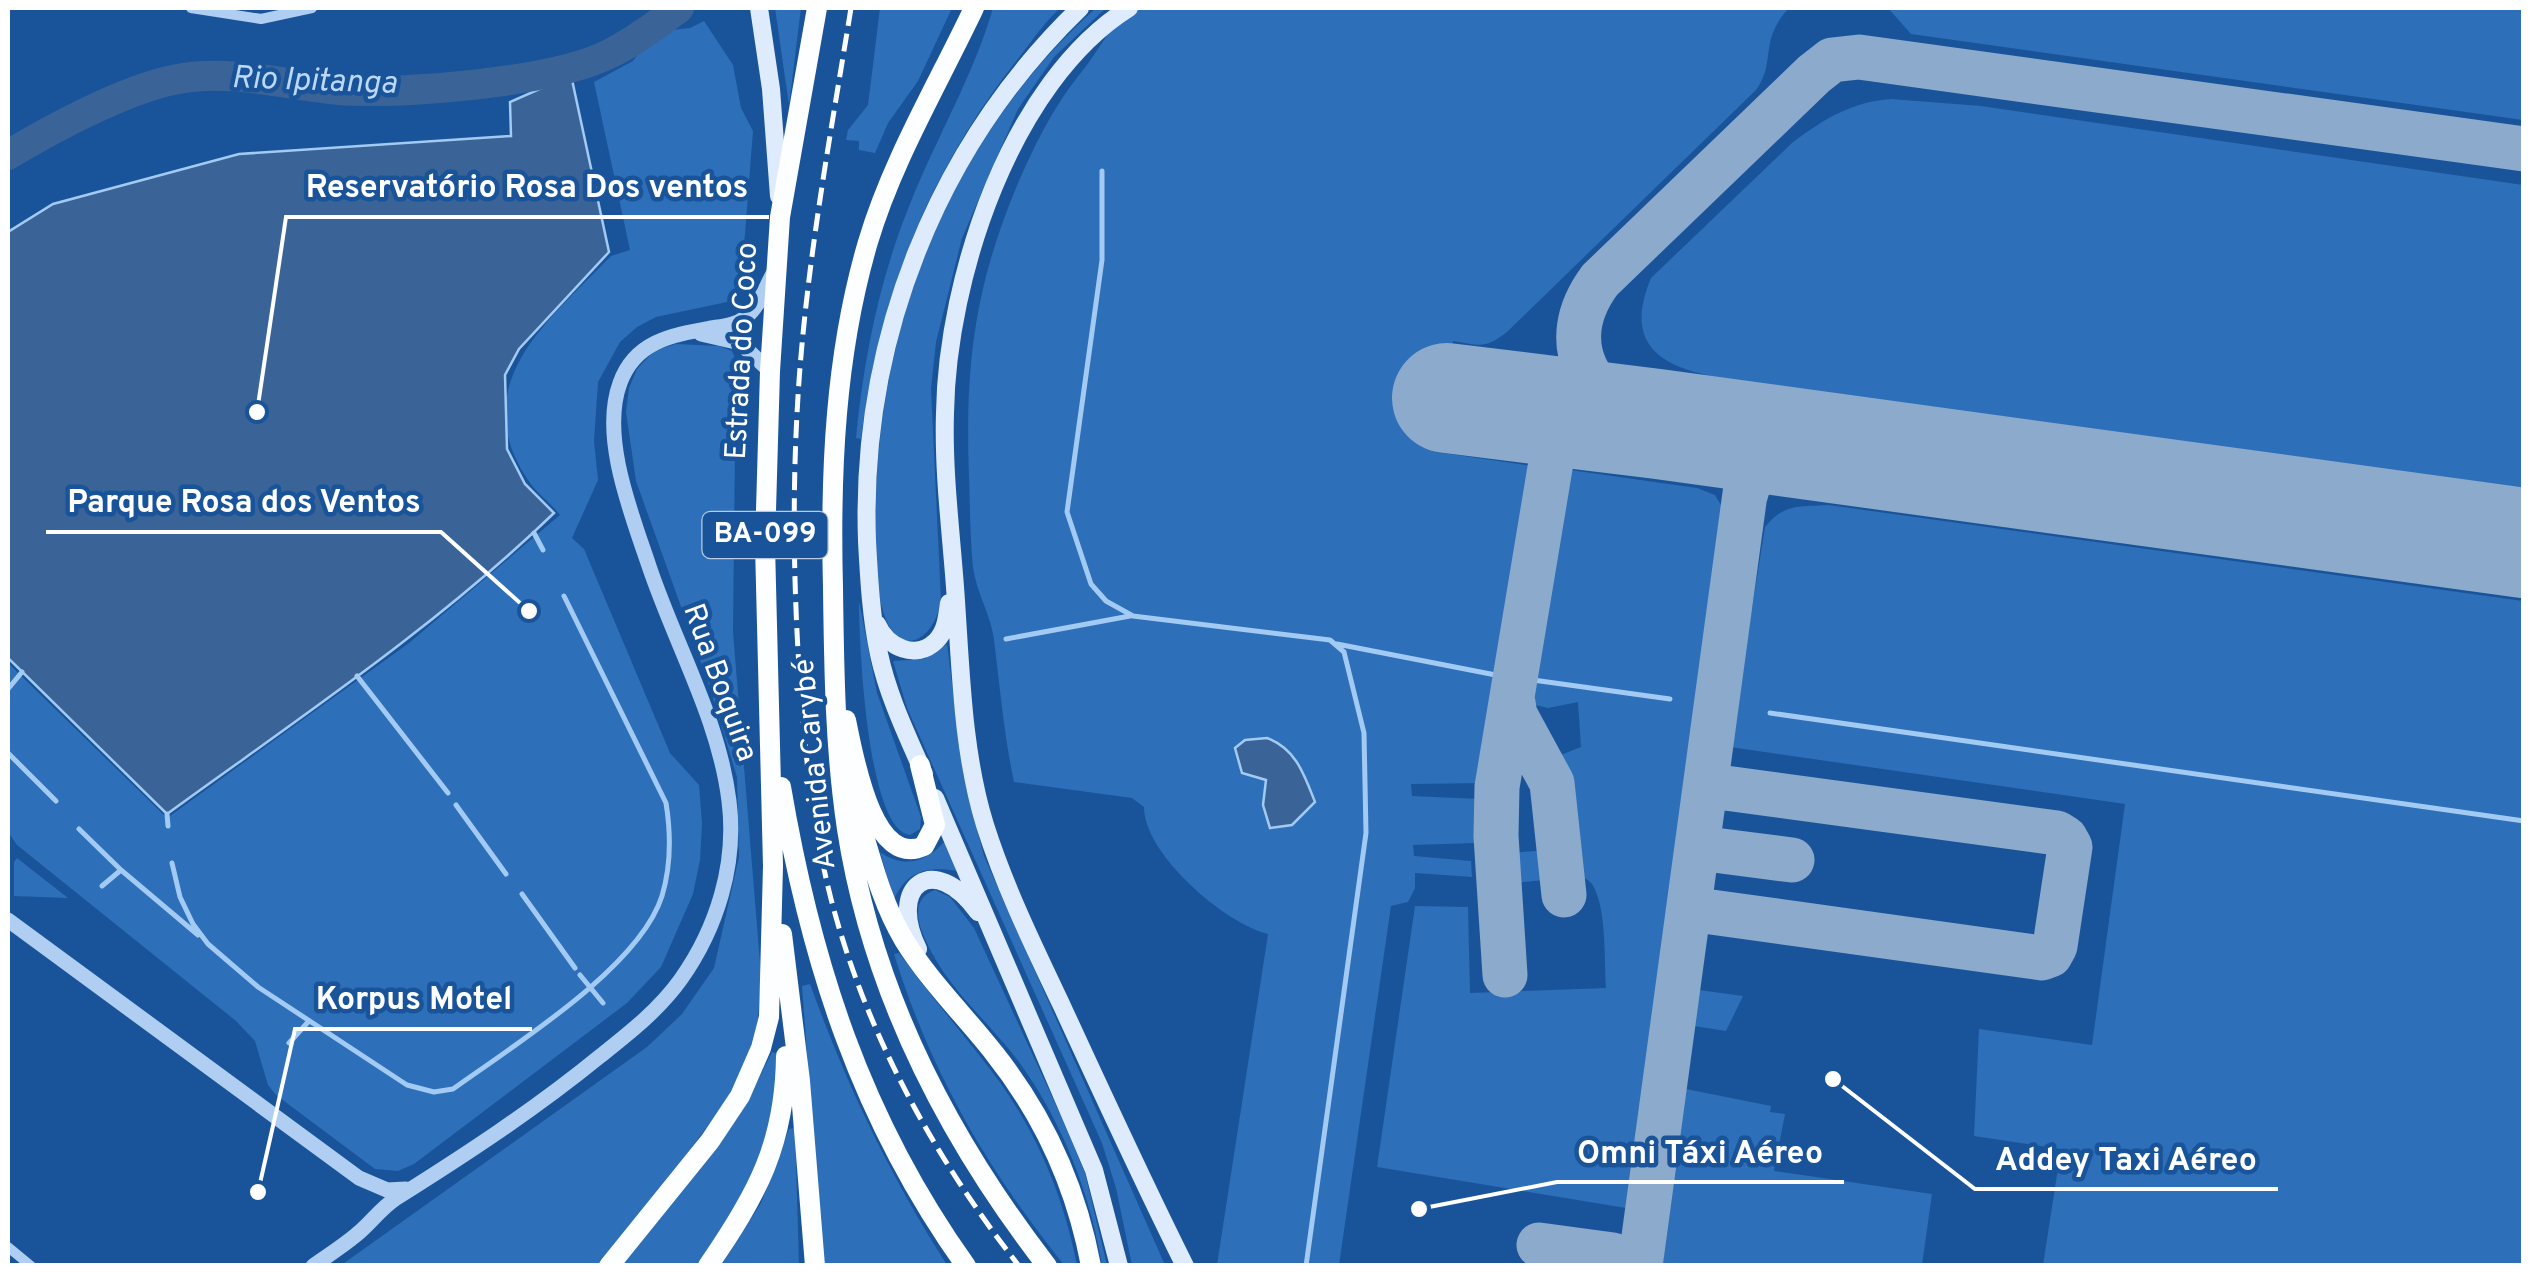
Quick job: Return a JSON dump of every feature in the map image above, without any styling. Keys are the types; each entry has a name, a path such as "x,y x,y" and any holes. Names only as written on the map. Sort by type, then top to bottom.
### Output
{"highway":[{"name":"Estrada do Coco","path":"770,700 765,545 780,217 818,8"},
{"name":"BA-099","path":"834,628 835,434 860,272 883,201 974,8"},
{"name":"Avenida Carybé","path":"834,628 833,694 854,868 901,1019 952,1128 1008,1215 1047,1266"},
{"path":"834,628 842,698 860,777 883,836 908,850 924,846 935,825 920,766"},
{"name":"Avenida Carybé","path":"770,700 796,864 838,1026 886,1133 966,1266"},
{"path":"609,1266 710,1141 740,1096 752,1072 768,1017 772,866 770,700"},
{"path":"839,757 895,924 941,989 1014,1078 1042,1124 1072,1192 1091,1266"},
{"path":"772,866 800,1081 815,1266"},
{"path":"708,1266 746,1206 782,1123 788,984"},
{"path":"807,1266 810,1223"}],"main road":[{"path":"760,8 771,90 780,217"},
{"path":"1080,8 1054,33 987,117 942,194 903,286 890,328 874,407 866,510 879,656 920,766 1094,1170 1119,1264"},
{"path":"1130,8 1086,41 1043,92 1023,125 974,246 952,331 944,415 967,732 983,820 1012,898 1181,1261"},
{"path":"872,605 878,626 893,645 911,651 928,647 946,624 954,570"},
{"path":"941,989 920,955 910,928 907,906 914,889 931,879 947,881 962,891 996,936"}],"street":[{"path":"191,8 261,19 312,8"},
{"name":"Rua Boquira","path":"313,1266 369,1224 391,1202 564,1086 658,1006 698,952 718,908 731,834 724,769 711,723 663,608 626,496 615,422 618,386 632,361 659,339 745,318 756,306 778,264"},
{"path":"687,332 733,340 770,371"},
{"path":"8,920 359,1178 394,1191 419,1185"},
{"path":"359,1178 374,1200 369,1224"},
{"path":"8,1247 31,1266"}],"shaded area":[{"path":"775,8 801,8 789,105"},
{"path":"880,8 952,8 918,81 888,123 875,153 859,150 859,141 846,140 848,130 868,105"},
{"path":"993,8 1060,8 989,98 935,188 895,285 869,386 861,439 856,438 869,347 891,257"},
{"path":"1096,8 1106,8 1054,57 1018,109 962,238 936,342 931,389 941,601 937,616 923,636 905,640 889,626 883,611 876,570 875,526 881,429 893,361 911,294 935,230 966,169 1003,111 1047,57"},
{"path":"1109,8 1789,8 1774,31 1766,70 1756,90 1508,331 1482,345 1453,341 1436,452 1542,470 1507,691 1489,753 1488,783 1411,784 1412,796 1480,799 1476,843 1413,845 1414,856 1471,861 1472,877 1415,873 1415,888 1408,902 1391,906 1339,1265 1217,1265 1268,934 1230,916 1190,884 1157,845 1144,807 1132,798 1014,782 992,631 975,576 970,522 969,400 975,329 990,260 1038,141 1063,98 1123,17"},
{"path":"1888,8 2523,8 2523,120 1911,34"},
{"path":"704,21 733,65 741,108 753,131 741,285 738,295 727,302 656,317 620,342 598,382 594,441 598,480 572,538 584,549 670,753 699,785 700,860 693,894 661,967 627,1003 414,1164 398,1171 375,1169 276,1095 268,1085 255,1041 236,1021 17,845 8,832 8,663 167,818 409,643 560,515 528,480 511,445 505,414 510,384 522,356 541,330 611,256 630,250 594,82 633,61 653,32 690,28"},
{"path":"571,75 609,252 519,349 505,375 507,449 525,484 554,513 414,633 167,814 8,658 8,232 53,204 239,154 511,136 510,102"},
{"path":"1891,99 1981,106 2523,185 2523,489 1779,388 1698,373 1656,352 1644,335 1642,310 1651,278 1792,143 1838,113"},
{"path":"676,344 719,346 732,351 736,360 733,632 761,975 758,1019 748,1058 730,1095 666,1183 599,1265 340,1266 647,1047 682,1014 714,968 739,857 737,777 708,682 636,481 626,412 629,388 637,369 654,351"},
{"path":"1563,469 1697,488 1715,495 1725,512 1630,1205 1626,1208 1377,1167 1415,906 1468,907 1470,993 1606,988 1600,906 1590,881 1570,877 1564,784 1553,758 1581,747 1578,702 1548,708 1528,703 1525,696"},
{"path":"1828,505 2523,601 2523,1265 2043,1265 2061,1149 1974,1136 1979,1029 2092,1045 2125,804 1730,747 1765,527 1786,510"},
{"path":"859,601 877,693 921,817 920,829 910,835 895,825 875,769 864,691"},
{"path":"947,644 964,779 984,856 1165,1265 1132,1265 1102,1143 907,708 893,661 924,659"},
{"path":"1267,738 1292,756 1315,802 1292,825 1270,828 1263,805 1266,780 1242,773 1235,748 1245,740"},
{"path":"945,841 957,871 937,869 919,873 905,883 894,900 880,852 898,860 915,861 931,854"},
{"path":"1553,850 1554,879 1503,884 1506,853"},
{"path":"17,858 68,898 14,896"},
{"path":"935,890 950,897 974,928 1061,1116 1085,1173 1107,1265 1102,1265 1082,1185 1048,1108 1019,1062 945,974 926,941 920,926 919,905"},
{"path":"899,953 999,1081 1026,1124 1057,1193 1077,1265 1064,1265 1036,1229 964,1118 925,1039 894,954"},
{"path":"810,984 871,1129 947,1265 823,1265 802,986"},
{"path":"1699,990 1743,996 1726,1031 1694,1026"},
{"path":"772,1052 780,1055 778,1084 765,1140 743,1193 714,1242 697,1265 620,1266 745,1106"},
{"path":"1686,1089 1771,1106 1770,1112 1785,1114 1774,1171 1932,1194 1922,1265 1661,1265"},
{"path":"795,1128 799,1265 721,1266 761,1203 789,1129"}],"waterway":[{"name":"Rio Ipitanga","path":"8,155 111,101 173,80 236,77 367,91 516,79 584,64 609,54 679,8"},
{"path":"1102,171 1102,260 1067,512 1091,584 1106,601 1133,616 1330,640 1344,652 1364,733 1366,833 1306,1266"},
{"path":"534,533 543,550"},
{"path":"172,863 180,897 193,924 208,944 258,987 407,1085 434,1092 453,1089 540,1028 602,977 649,923 665,885 669,850 666,803 564,596"},
{"path":"1006,639 1130,616"},
{"path":"1337,644 1506,677"},
{"path":"8,689 22,672"},
{"path":"357,676 448,793"},
{"path":"1533,680 1670,699"},
{"path":"1770,713 2524,821"},
{"path":"8,753 56,801"},
{"path":"456,805 506,874"},
{"path":"167,814 168,826"},
{"path":"79,829 198,935"},
{"path":"102,886 121,870"},
{"path":"522,894 575,968"},
{"path":"580,975 603,1003"},
{"path":"289,1043 309,1021"}],"taxiway":[{"path":"1658,424 1613,402 1586,368 1580,348 1586,303 1600,280 1832,60 1859,57 2524,149"},
{"path":"1505,975 1496,836 1497,787 1553,450 1560,425 1567,414 1575,414"},
{"path":"1640,1266 1747,479 1733,448 1704,430"},
{"path":"1745,496 1761,459 1776,447 1797,443"},
{"path":"1513,703 1515,715 1552,783 1564,895"},
{"path":"1691,897 1695,906 1704,911 2042,958 2050,955 2055,946 2070,847 2057,833 1718,787 1707,772"},
{"path":"1699,836 1703,845 1714,850 1792,860"},
{"path":"1539,1245 1613,1255 1630,1266"}],"runway":[{"path":"1447,398 2524,543"}],"railway":[{"path":"851,8 814,240 797,419 796,607 811,791 831,899 883,1045 958,1181 1019,1266"}],"place":[{"name":"Reservatório Rosa Dos ventos","path":"257,412"},
{"name":"Parque Rosa dos Ventos","path":"529,611"},
{"name":"Addey Taxi Aéreo","path":"1833,1079"},
{"name":"Korpus Motel","path":"258,1192"},
{"name":"Omni Táxi Aéreo","path":"1419,1209"}]}
